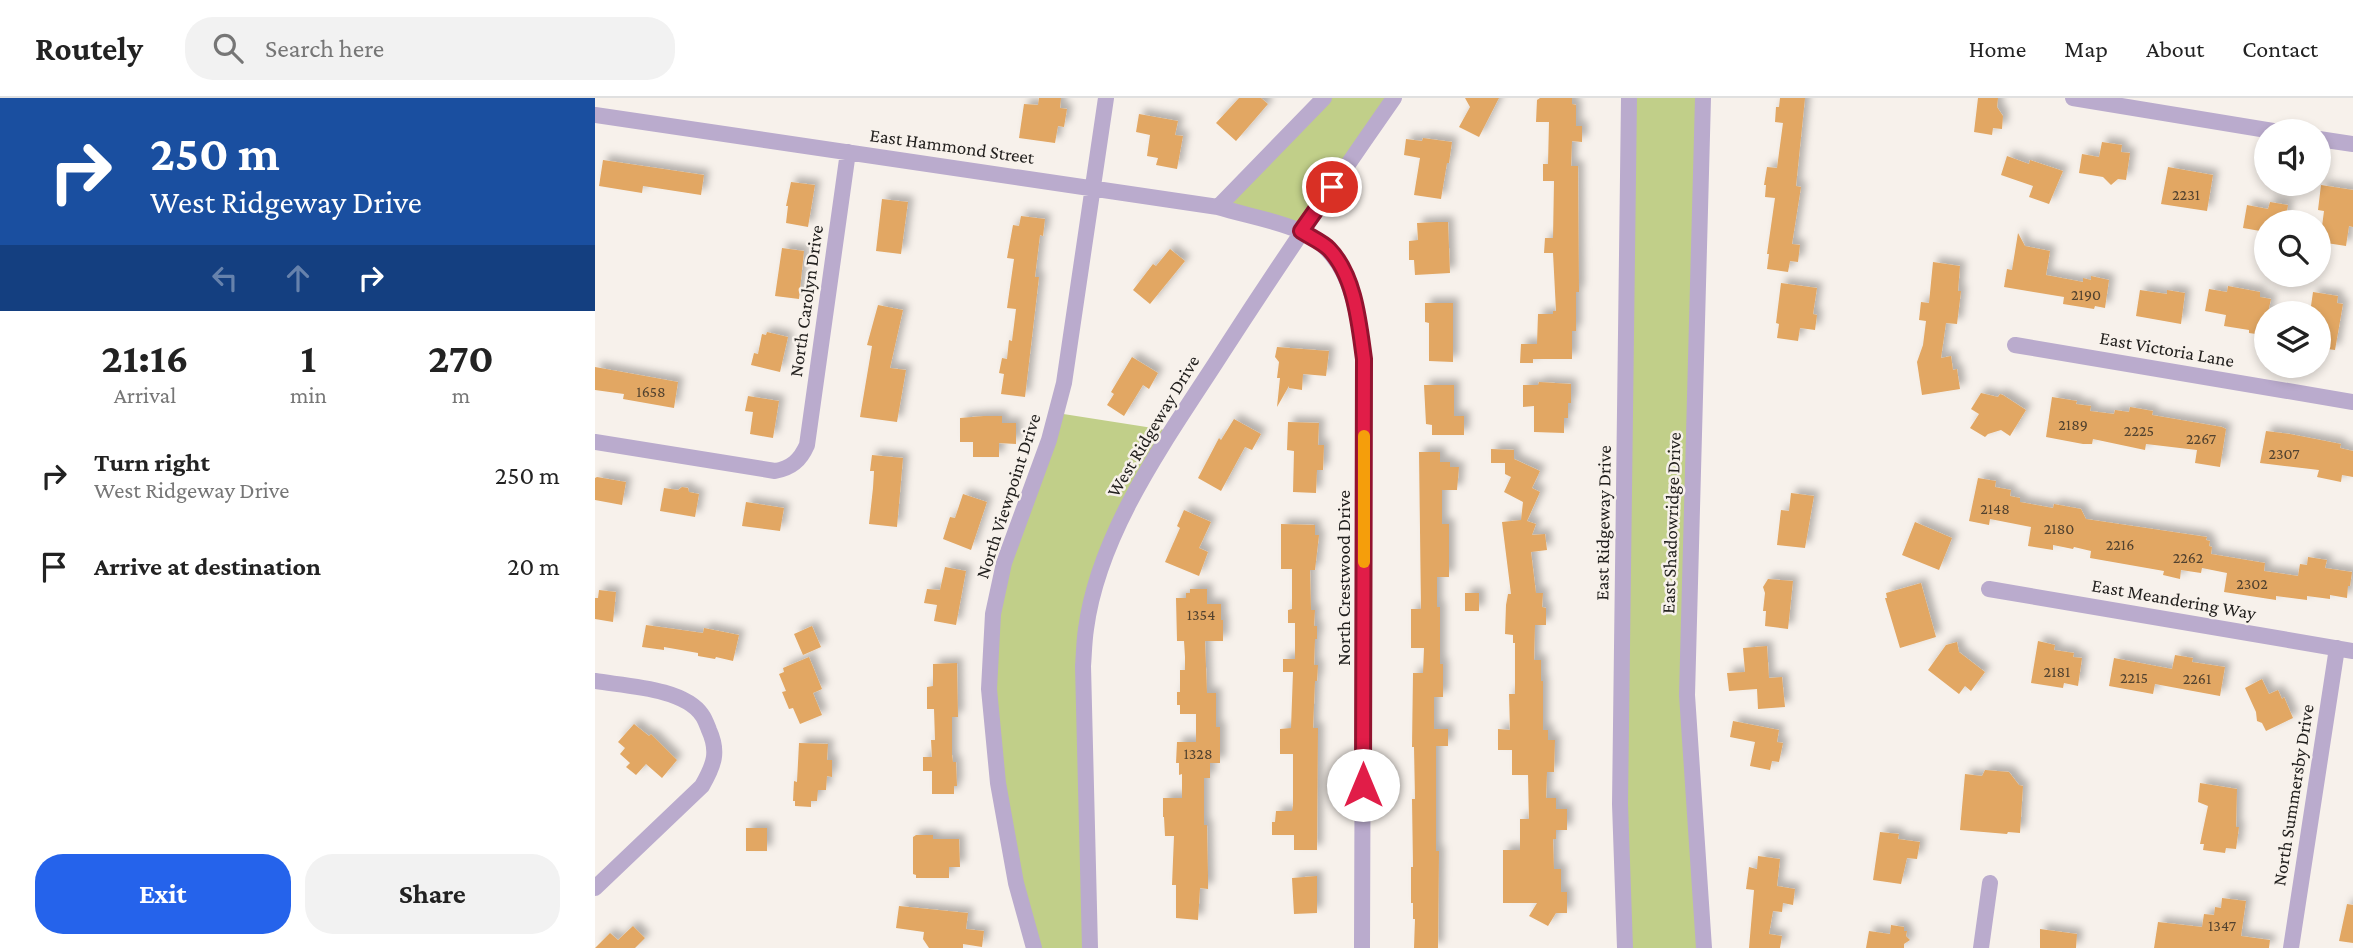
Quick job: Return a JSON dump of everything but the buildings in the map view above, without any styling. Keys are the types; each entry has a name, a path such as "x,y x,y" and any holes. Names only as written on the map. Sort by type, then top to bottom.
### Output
{"street":[{"name":"North Viewpoint Drive","path":"1034,948 1016,883 997,783 989,689 989,653 993,614 1005,563 1049,440 1064,383 1106,98"},
{"path":"1218,207 1324,98"},
{"name":"West Ridgeway Drive","path":"1090,948 1083,666 1086,628 1097,581 1115,534 1139,484 1301,231 1394,98"},
{"name":"East Ridgeway Drive","path":"1625,948 1620,804 1629,98"},
{"name":"East Shadowridge Drive","path":"1703,98 1687,695 1704,948"},
{"path":"2073,98 2254,128"},
{"name":"East Hammond Street","path":"595,115 1218,207 1301,231"},
{"path":"2331,141 2353,145"},
{"name":"North Carolyn Drive","path":"595,442 775,471 787,469 802,456 807,446 848,152"},
{"name":"North Crestwood Drive","path":"1301,231 1328,249 1345,271 1356,311 1364,359 1362,948"},
{"name":"East Victoria Lane","path":"2015,345 2353,402"},
{"name":"East Meandering Way","path":"1989,589 2345,649"},
{"name":"North Summersby Drive","path":"2291,948 2345,649"},
{"path":"595,681 668,694 689,703 702,715 714,742 713,766 702,786 595,888"},
{"path":"1981,948 1990,883"}],"green space":[{"path":"1324,98 1394,98 1301,231 1218,207"},
{"path":"1629,98 1703,98 1687,695 1704,948 1625,948"},
{"path":"1057,413 1172,431 1139,484 1086,628 1090,948 1034,948 998,783 993,614"}],"slow traffic":[{"path":"1364,436 1364,562"}],"route":[{"path":"1332,187 1301,231 1328,249 1345,271 1356,311 1364,359 1363,785"}]}
